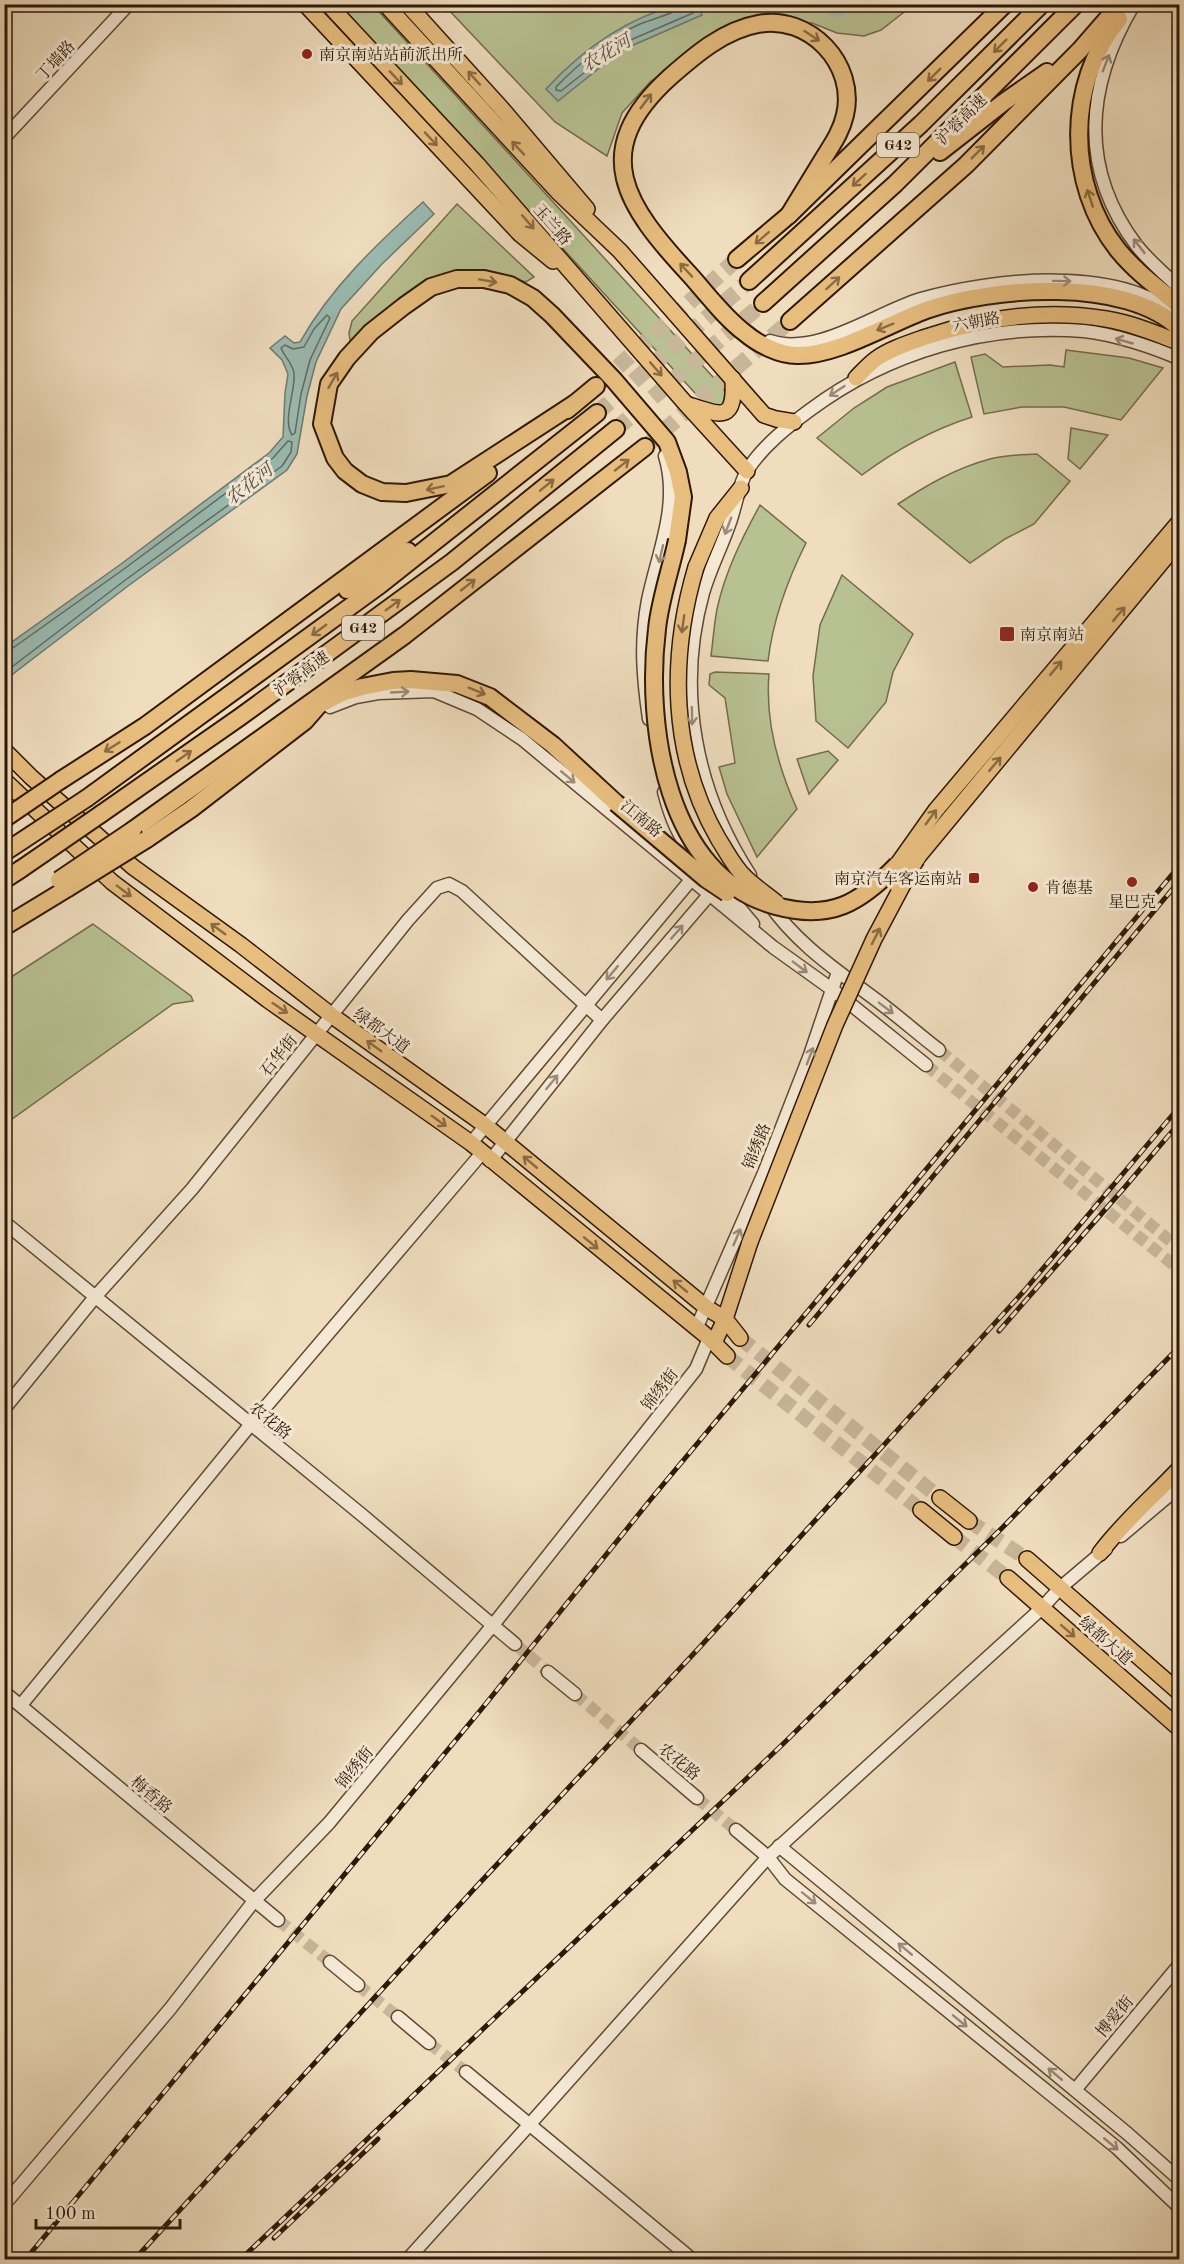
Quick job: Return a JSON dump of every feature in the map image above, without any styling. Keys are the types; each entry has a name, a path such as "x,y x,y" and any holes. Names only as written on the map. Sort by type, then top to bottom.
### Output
{"highway":[{"path":"737,259 789,215 1005,4"},
{"name":"沪蓉高速","path":"749,281 921,124 1042,4"},
{"name":"沪蓉高速","path":"763,303 895,184 1076,4"},
{"path":"790,321 966,165 1080,50 1120,4"},
{"path":"1133,4 1101,46 1088,75 1079,121 1080,158 1094,209 1117,249 1137,272 1179,306"},
{"path":"789,215 838,136 846,114 847,95 839,66 823,44 795,26 759,23 735,31 712,44 651,94 633,119 625,139 622,163 625,182 632,202 672,255 744,333 767,348 795,355 825,352 927,310 960,301 1034,291 1080,293 1133,301 1163,316 1179,329"},
{"path":"895,184 1004,102 1080,50"},
{"path":"574,404 451,484 406,493 382,492 362,483 345,471 335,458 322,424 329,384 347,358 371,332 431,287 457,279 484,279 510,285 533,298 614,380 667,442 678,472 683,497 677,540 657,627 654,664 658,740 667,781 678,812 693,841 712,868 742,892 761,902 791,909 841,915"},
{"path":"145,726 497,466 596,386"},
{"name":"沪蓉高速","path":"5,852 87,798 380,585 597,413"},
{"name":"沪蓉高速","path":"4,880 249,710 452,562 616,429"},
{"path":"4,917 63,884 140,835 405,635 645,447"},
{"path":"4,819 376,570 470,512"},
{"path":"140,835 191,809 305,721 319,705 344,692 362,687 411,680 457,684 490,697 553,745 616,803 706,879 744,904 784,920 802,922 841,915 869,903 917,858"},
{"path":"791,909 826,910 841,907 875,888 897,865"},
{"path":"883,891 897,865"},
{"path":"4,927 63,884"}],"main road":[{"path":"305,4 520,234 588,289"},
{"name":"玉兰路","path":"328,4 477,164 747,471"},
{"name":"玉兰路","path":"386,4 558,192 620,251 764,415 794,422"},
{"path":"407,4 510,118 578,197 620,251"},
{"path":"856,378 876,359 908,343 957,327 1013,317 1062,315 1107,319 1154,332 1179,343"},
{"path":"686,404 714,414 723,413 730,408 734,398 732,379"},
{"path":"741,488 717,518 696,567 683,620 678,664 680,727 696,795 730,858 744,876 791,909"},
{"path":"897,865 936,810 1179,521"},
{"path":"706,1337 725,1319 750,1242 835,1026 874,939 917,858 1178,542"},
{"name":"绿都大道","path":"4,750 31,777 133,867 331,1015 486,1126 707,1308 725,1319 740,1338"},
{"path":"4,780 112,882 268,1000 318,1033 481,1153 727,1356"},
{"path":"1100,1553 1117,1530 1148,1502 1179,1468"},
{"path":"940,1498 969,1521"},
{"path":"921,1510 954,1537"},
{"name":"绿都大道","path":"1027,1559 1179,1694"},
{"name":"绿都大道","path":"1008,1578 1179,1729"}],"street":[{"name":"丁墙路","path":"4,138 129,4"},
{"path":"1133,4 1121,25 1100,79 1094,128 1098,164 1107,194 1122,223 1138,246 1179,288"},
{"path":"714,300 744,327 764,339 781,345 803,345 825,340 921,299 986,286 1038,280 1086,282 1130,292 1159,302 1179,320"},
{"name":"六朝路","path":"747,471 768,444 794,422 856,378 935,346 1014,331 1085,331 1166,353 1179,359"},
{"path":"646,417 666,457 670,482 666,531 649,599 642,646 645,695 660,776 672,822 691,855 714,878 773,947"},
{"path":"747,471 729,526 709,574 696,626 691,678 692,726 711,798 736,853 776,913 794,935 939,1050"},
{"name":"江南路","path":"305,721 336,704 378,693 434,691 477,708 522,739 690,881 773,947 833,990 926,1065"},
{"path":"481,1153 486,1126 690,881"},
{"name":"石华街","path":"4,1409 95,1297 192,1189 408,920 437,888 449,884 462,891 602,1020"},
{"path":"21,1705 251,1424 481,1153 504,1140 602,1020 709,895"},
{"name":"锦绣路","path":"706,1337 707,1308 810,1055 838,972"},
{"name":"农花路","path":"4,1222 515,1644"},
{"name":"锦绣街","path":"4,2198 9,2199 170,2009 254,1901 330,1823 493,1625 696,1369 706,1337"},
{"path":"407,2259 768,1857 1042,1608 1059,1588 1179,1486"},
{"path":"548,1672 575,1694"},
{"name":"梅香路","path":"4,1692 278,1920"},
{"name":"农花路","path":"641,1750 697,1798"},
{"path":"736,1830 768,1857 785,1879 1174,2195 1179,2208"},
{"path":"779,1846 1075,2090 1179,2180"},
{"path":"330,1962 358,1985"},
{"name":"博爱街","path":"1075,2090 1178,1969"},
{"path":"398,2017 429,2043"},
{"path":"466,2072 693,2259"}],"green space":[{"path":"340,5 373,5 723,388 727,396 723,405 717,408 706,405"},
{"path":"444,5 913,5 881,30 864,36 837,33 812,23 771,19 726,27 650,82 622,113 607,156 555,122"},
{"path":"457,204 534,277 526,282 498,274 462,273 351,347 349,333 352,321"},
{"path":"1066,350 1129,358 1163,368 1121,420 1064,407 1022,407 984,414 971,357 985,354 1003,367 1050,365 1064,367"},
{"path":"955,362 972,417 915,441 862,475 817,438 854,408 887,387"},
{"path":"1071,428 1108,435 1080,469 1068,459"},
{"path":"1037,454 1070,481 1034,524 1005,539 970,563 898,504 965,467 990,459"},
{"path":"760,505 806,543 782,600 773,630 768,661 711,656 717,609 729,569"},
{"path":"842,575 913,634 893,672 886,702 848,748 816,721 813,676 820,625"},
{"path":"715,672 769,674 769,709 774,743 797,809 757,857 727,794 719,767 735,763 725,698 709,685 710,674"},
{"path":"828,751 838,760 809,794 797,759"},
{"path":"93,924 191,996 193,1001 173,1004 5,1124 5,981"}],"water":[{"path":"678,5 699,5 702,15 622,50 558,101 546,89 575,61 606,37 641,18"},
{"path":"423,202 434,214 382,264 341,309 316,362 307,396 297,454 287,470 128,586 5,680 5,647 121,564 269,453 283,437 288,374 282,360 270,348 285,336 294,343 300,342 340,285 372,250"}],"waterway":[{"name":"农花河","path":"836,8 845,4"}],"tunnel":[{"path":"600,383 737,259"},
{"path":"597,413 749,281"},
{"path":"616,429 763,303"},
{"path":"645,447 790,321"},
{"path":"939,1050 1180,1249"},
{"path":"926,1065 1180,1270"},
{"path":"740,1338 940,1498"},
{"path":"727,1356 921,1510"},
{"path":"969,1521 1027,1559"},
{"path":"954,1537 1008,1578"},
{"path":"515,1644 548,1672"},
{"path":"575,1694 641,1750"},
{"path":"697,1798 736,1830"},
{"path":"278,1920 330,1962"},
{"path":"358,1985 398,2017"},
{"path":"429,2043 466,2072"}],"railway":[{"path":"25,2260 484,1706 651,1499 1180,865"},
{"path":"809,1325 1180,880"},
{"path":"134,2260 699,1648 1024,1291 1180,1106"},
{"path":"999,1331 1180,1122"},
{"path":"240,2260 784,1743 1002,1528 1180,1346"},
{"path":"274,2238 378,2139"}],"place":[{"name":"南京南站站前派出所","path":"307,54"},
{"name":"南京南站","path":"1007,634"},
{"name":"南京汽车客运南站","path":"974,878"},
{"name":"星巴克","path":"1132,882"},
{"name":"肯德基","path":"1033,887"}]}
